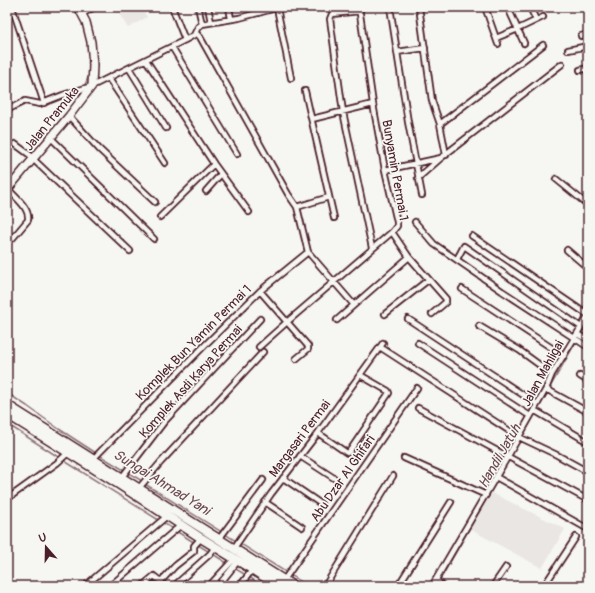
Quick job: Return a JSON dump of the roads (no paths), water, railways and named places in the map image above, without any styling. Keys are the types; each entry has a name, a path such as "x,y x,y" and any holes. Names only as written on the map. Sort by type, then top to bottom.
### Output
{"highway":[{"path":"7,404 96,456 122,477 139,488 157,504 163,520 198,542 237,543 282,581"},
{"path":"7,414 157,504 217,543 233,564 250,574 282,581 293,586"}],"main road":[{"name":"Jalan Pramuka","path":"8,189 70,116 92,86 93,60 91,42 86,22 78,7"}],"street":[{"path":"12,7 44,103"},
{"path":"82,14 94,7"},
{"path":"172,7 185,40"},
{"path":"198,7 202,24"},
{"path":"208,7 211,22"},
{"path":"229,7 231,19"},
{"path":"258,7 259,13"},
{"path":"390,7 415,164 422,195"},
{"path":"419,7 432,101 440,124 444,156"},
{"path":"485,7 498,44"},
{"path":"530,7 536,20"},
{"path":"7,110 24,101 44,103 110,79 185,40 196,33 198,27 202,24 279,8 291,78"},
{"path":"360,9 332,14 330,19 343,112 372,248"},
{"name":"Bunyamin Permai 1","path":"259,347 392,232 397,226 373,104 360,9"},
{"path":"509,10 524,43"},
{"path":"496,38 518,30 544,17"},
{"path":"196,33 200,37 288,194 297,207 308,252 354,305"},
{"path":"581,36 588,34"},
{"path":"440,124 543,45"},
{"path":"568,50 588,46"},
{"path":"172,47 236,154"},
{"path":"397,52 425,48"},
{"path":"146,60 214,164 249,212"},
{"path":"418,178 562,64"},
{"path":"129,68 166,128"},
{"path":"580,70 588,68"},
{"path":"110,79 165,163"},
{"path":"305,91 334,218"},
{"path":"312,120 373,104"},
{"path":"70,116 99,149 155,202"},
{"path":"51,138 154,239"},
{"path":"15,144 34,159 130,251"},
{"path":"385,170 444,156"},
{"path":"160,217 214,164"},
{"path":"206,192 221,174"},
{"path":"7,176 13,183"},
{"path":"556,179 588,205"},
{"path":"8,189 27,211 28,217 28,220 12,240"},
{"path":"297,207 329,197"},
{"path":"415,222 434,244 502,291 576,336 588,347"},
{"path":"392,232 409,257 446,301 432,314"},
{"path":"472,236 588,315"},
{"path":"457,259 464,246 581,327"},
{"path":"567,250 588,268"},
{"name":"Komplek Bun Yamin Permai 1","path":"96,456 260,291 308,252"},
{"path":"337,320 409,257"},
{"path":"385,314 428,280"},
{"path":"462,290 564,356"},
{"path":"260,291 308,347 296,359"},
{"name":"Jalan Mahligai","path":"432,586 486,495 498,478 520,438 530,416 536,411 537,404 548,390 552,374 588,315"},
{"name":"Komplek Asdi Karya Permai","path":"122,477 164,422 260,319"},
{"path":"408,319 537,404"},
{"path":"479,326 519,350 552,374"},
{"path":"576,336 588,340"},
{"path":"418,343 530,416"},
{"name":"Margasari Permai","path":"237,543 265,502 318,433 382,345 520,438"},
{"path":"139,488 161,462 263,352"},
{"path":"318,433 349,452 389,393 360,375"},
{"path":"580,376 588,381"},
{"name":"Abu Dzar Al Ghifari","path":"282,581 418,388"},
{"path":"548,390 588,412"},
{"path":"418,408 588,500"},
{"path":"536,411 588,442"},
{"path":"520,438 557,455 588,472"},
{"path":"7,499 69,452"},
{"path":"300,456 337,480"},
{"path":"404,458 486,495"},
{"path":"325,586 393,476"},
{"path":"283,478 321,504"},
{"path":"498,478 588,529"},
{"path":"174,586 217,543 263,480"},
{"path":"265,502 302,527"},
{"path":"398,586 451,502"},
{"path":"85,586 163,520"},
{"path":"110,586 177,529"},
{"path":"544,586 576,537"},
{"path":"142,586 154,576 159,580 162,580 175,566 194,551 198,542"},
{"path":"209,586 233,564"},
{"path":"218,586 233,564"},
{"path":"493,586 506,567"},
{"path":"240,586 250,574"},
{"path":"436,580 443,586"},
{"path":"196,586 201,584 205,586"}],"waterway":[{"path":"96,81 139,60"},
{"path":"84,87 89,75"},
{"name":"Handil Jatuh","path":"581,334 588,322"},
{"name":"Handil Jatuh","path":"522,436 576,342"},
{"name":"Sungai Ahmad Yani","path":"7,393 96,453"},
{"name":"Sungai Ahmad Yani","path":"7,424 60,458"},
{"name":"Handil Jatuh","path":"440,580 520,440"},
{"name":"Sungai Ahmad Yani","path":"99,455 142,481"},
{"name":"Sungai Ahmad Yani","path":"63,460 173,529"},
{"name":"Sungai Ahmad Yani","path":"145,484 308,586"},
{"name":"Sungai Ahmad Yani","path":"176,531 227,563"},
{"name":"Sungai Ahmad Yani","path":"234,568 246,575"},
{"name":"Sungai Ahmad Yani","path":"249,577 263,586"}]}
